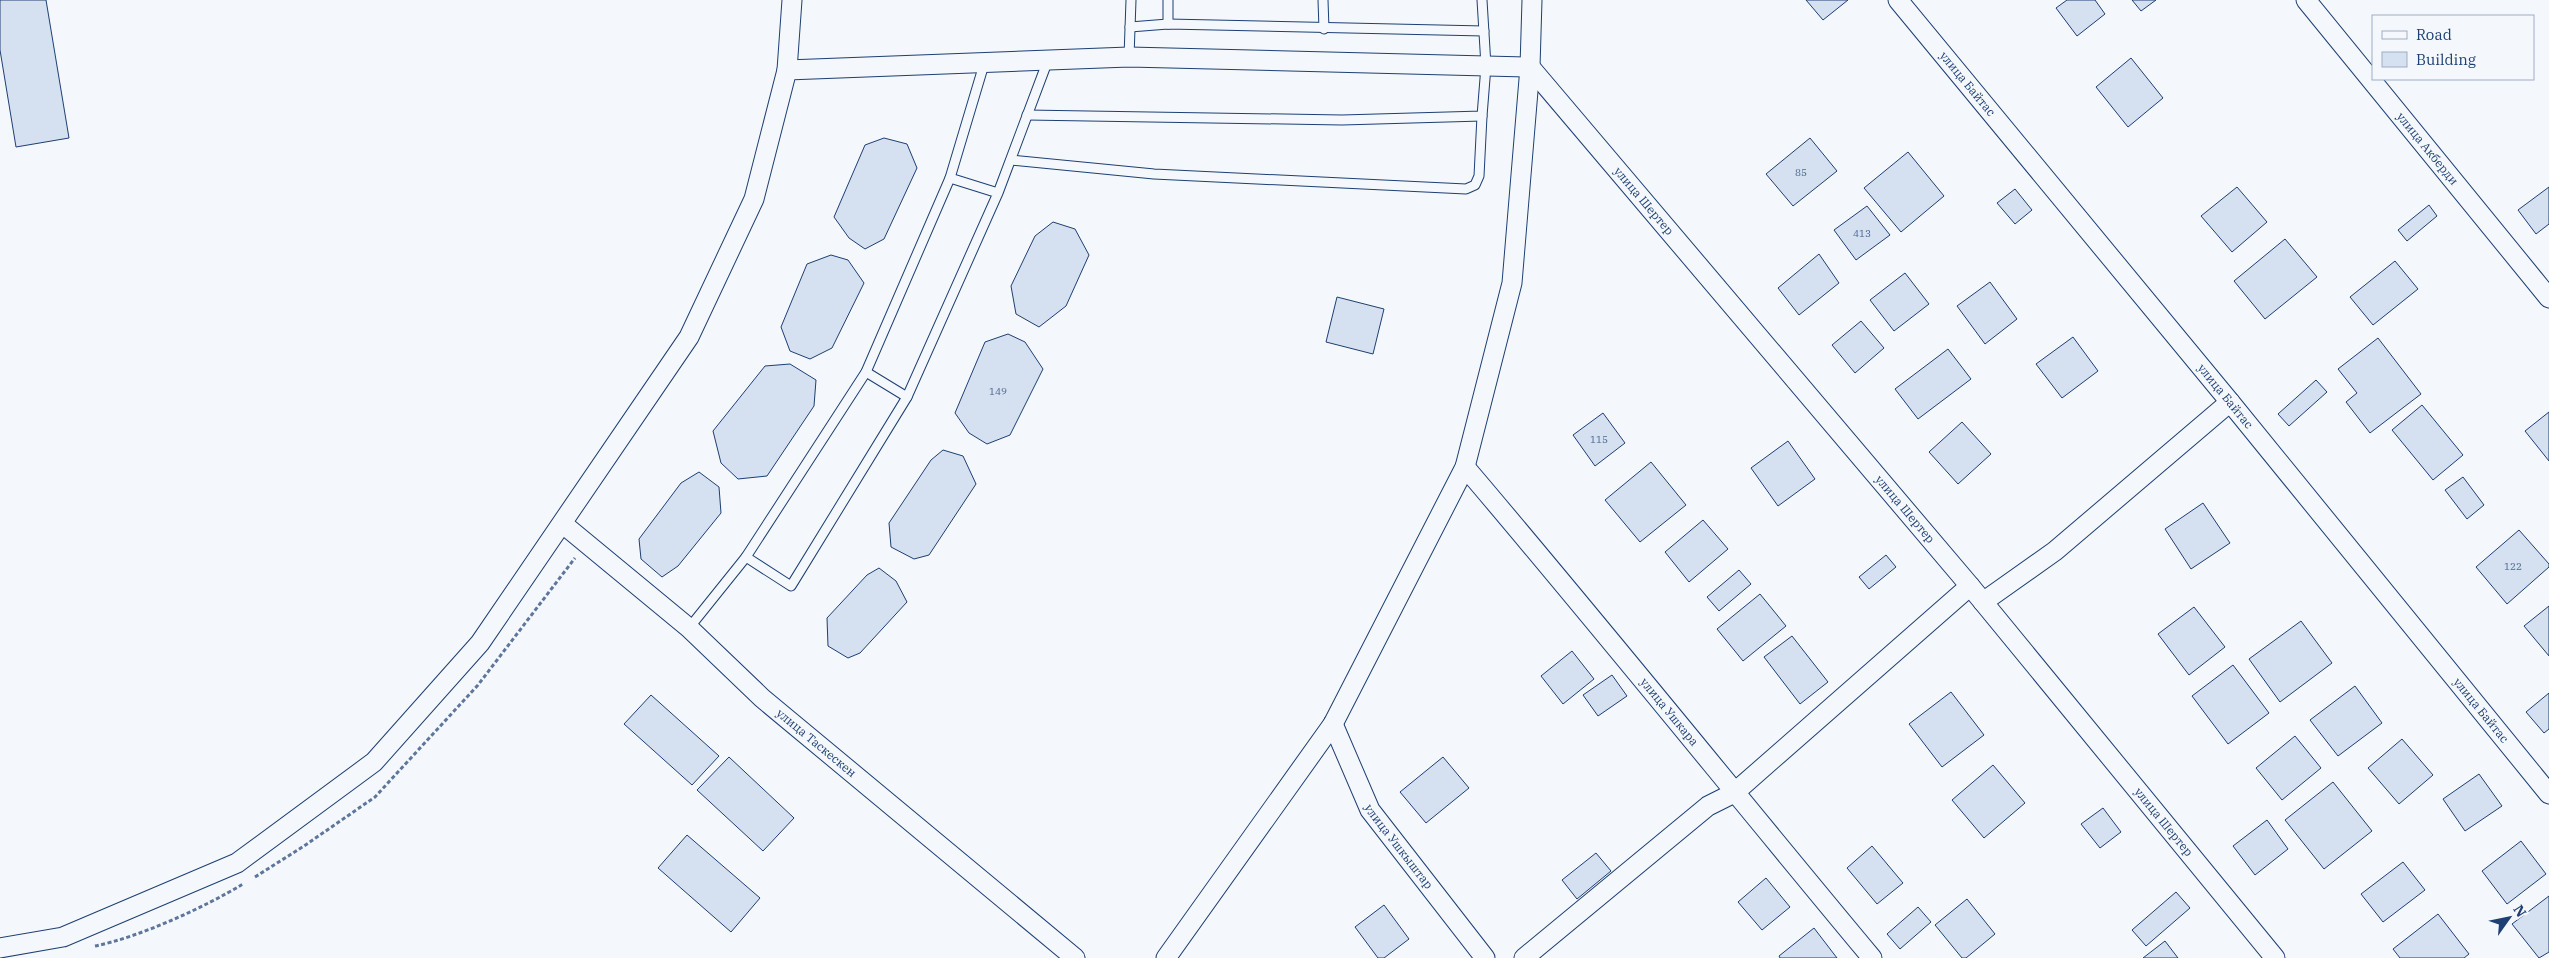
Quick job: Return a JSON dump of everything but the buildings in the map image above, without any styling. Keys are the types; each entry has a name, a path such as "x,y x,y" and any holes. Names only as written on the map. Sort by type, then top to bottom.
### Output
{"street":[{"path":"0,948 63,936 237,863 374,762 480,643 689,337 754,199 788,70 792,0"},
{"path":"1166,958 1333,724 1465,467 1512,283 1530,67 1532,0"},
{"name":"улица Байтас","path":"1898,0 2230,402 2549,794"},
{"name":"улица Акберди","path":"2306,0 2549,298"},
{"path":"788,70 1129,57 1530,67"},
{"name":"улица Шертер","path":"1530,67 1970,586 2275,958"},
{"path":"1983,602 2055,551 2230,402"},
{"name":"улица Ушкара","path":"1465,467 1578,599 1734,793 1872,958"},
{"name":"улица Таскескен","path":"563,524 689,628 762,698 1075,958"},
{"path":"1524,958 1708,806 1734,793 1970,586"},
{"name":"улица Ушкыштар","path":"1333,724 1370,810 1485,958"}],"lane":[{"path":"1129,57 1131,0"},
{"path":"1168,0 1168,24"},
{"path":"1323,0 1324,29"},
{"path":"1010,160 1154,174 1466,189 1475,185 1479,176 1486,66 1482,0"},
{"path":"1130,27 1168,24 1324,29 1484,31"},
{"path":"746,557 791,586 907,397 998,193 1048,59"},
{"path":"689,628 746,557 866,372 950,178 985,61"},
{"path":"1027,115 1342,120 1482,116"},
{"path":"950,178 998,193"},
{"path":"866,372 907,397"}]}
